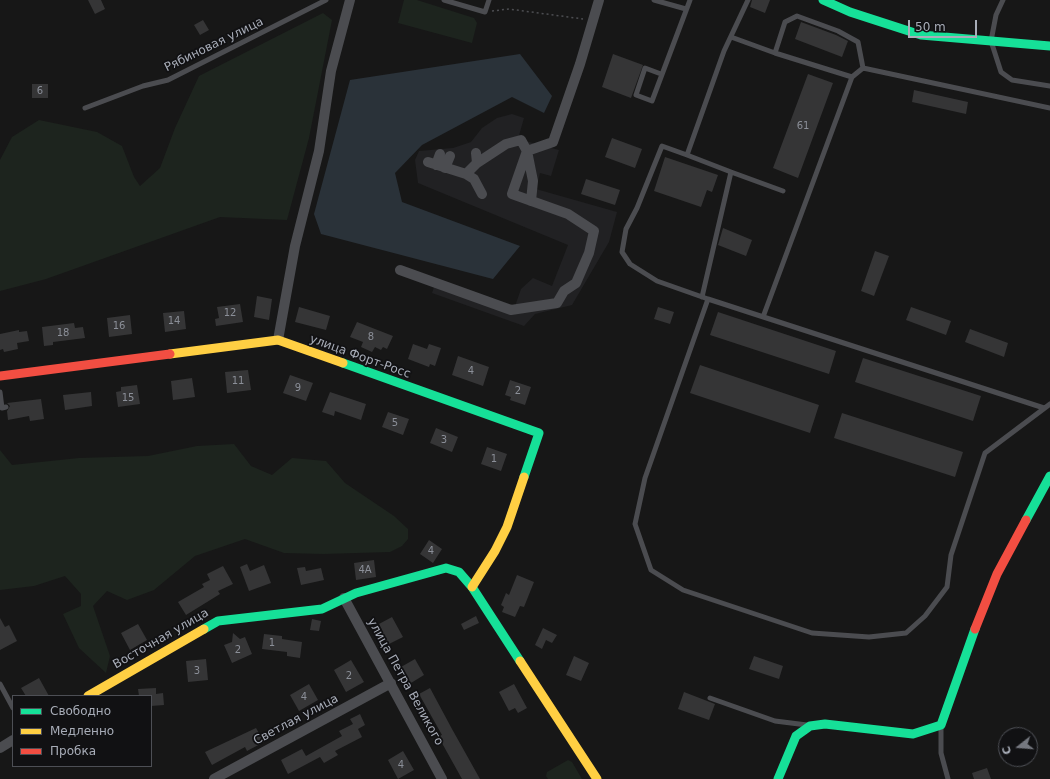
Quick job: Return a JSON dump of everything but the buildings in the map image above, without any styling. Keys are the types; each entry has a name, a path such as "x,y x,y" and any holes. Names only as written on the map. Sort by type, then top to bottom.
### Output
{"street":[{"path":"278,340 295,246 319,151 331,71 350,0"},
{"path":"527,151 553,142 580,64 599,0"},
{"path":"823,0 850,12 921,35 1050,46"},
{"path":"466,174 477,158 506,144 521,140 527,151 533,181 531,201"},
{"path":"400,270 511,310 557,303 564,291 576,283 589,253 594,231 568,214 512,194 527,151"},
{"path":"445,155 436,165 466,174 474,179 482,194"},
{"name":"улица Форт-Росс","path":"0,376 278,340 539,433 507,527 472,587"},
{"path":"778,779 796,736 810,726 826,724 913,734 941,724 966,653 997,574 1050,476"},
{"name":"Восточная улица","path":"90,695 218,621 322,609 356,593 446,568 459,572 472,587 597,779"},
{"name":"улица Петра Великого","path":"344,598 442,779"},
{"name":"Светлая улица","path":"214,779 391,683"},
{"path":"0,748 12,741"}],"lane":[{"name":"Рябиновая улица","path":"85,108 143,86 168,80 326,0"},
{"path":"444,0 485,12 489,0"},
{"path":"654,0 686,9"},
{"path":"661,74 645,68 636,95 652,101 690,0"},
{"path":"687,155 724,51 746,8 748,0"},
{"path":"1003,0 996,15 991,41 1001,72 1012,80 1050,86"},
{"path":"775,53 785,22 797,16 838,31 858,42 863,68"},
{"path":"731,37 775,53 852,77"},
{"path":"763,317 852,77 863,68"},
{"path":"863,68 1050,108"},
{"path":"783,191 662,146 637,208 626,230 622,252 630,264 638,271 657,281 708,299 1044,408"},
{"path":"702,297 731,172"},
{"path":"708,299 645,478 635,524 651,570 682,590 812,634 869,637 906,633 925,616 947,587 951,555 985,452 1050,404"},
{"path":"0,392 2,408 6,407"},
{"path":"0,684 12,706"},
{"path":"710,698 775,721 810,726"},
{"path":"941,724 941,753 948,779"}],"path":[{"path":"485,12 509,9 593,20"}],"shaded area":[{"path":"404,0 417,0 474,18 477,23 472,43 398,23"},
{"path":"323,13 332,20 309,138 287,220 220,217 46,279 0,291 0,160 12,137 39,120 97,132 122,146 134,177 140,186 160,168 175,128 199,76"},
{"path":"520,54 552,96 544,113 512,97 422,145 395,173 402,202 520,246 493,279 321,234 314,214 350,80"},
{"path":"512,114 524,118 518,139 559,150 551,176 540,173 536,189 617,212 609,242 572,305 535,314 524,326 432,293 436,281 514,309 521,289 533,278 552,286 568,245 418,183 415,160 419,151 453,148 471,142 482,128 497,118"},
{"path":"234,444 251,466 272,475 292,458 326,461 345,483 394,516 408,529 408,539 402,546 390,552 323,554 284,553 245,539 195,556 154,590 127,600 107,591 93,606 110,656 106,673 79,648 63,614 81,606 81,594 65,576 34,586 0,590 0,450 12,465 79,458 148,456 197,446"},
{"path":"568,760 572,762 582,779 548,779 546,776 547,772"}],"traffic: fast":[{"path":"823,0 850,12 921,35 1050,46"},
{"path":"343,363 539,433 524,477"},
{"path":"1026,520 1050,476"},
{"path":"204,629 218,621 322,609 356,593 446,568 459,572 472,587 520,661"},
{"path":"778,779 796,736 810,726 825,724 913,734 941,725 975,629"}],"traffic: slow":[{"path":"170,354 278,340 343,363"},
{"path":"472,587 495,551 507,527 524,477"},
{"path":"90,695 204,629"},
{"path":"520,661 597,779"}],"traffic: jam":[{"path":"0,376 170,354"},
{"path":"975,629 997,574 1026,520"}]}
